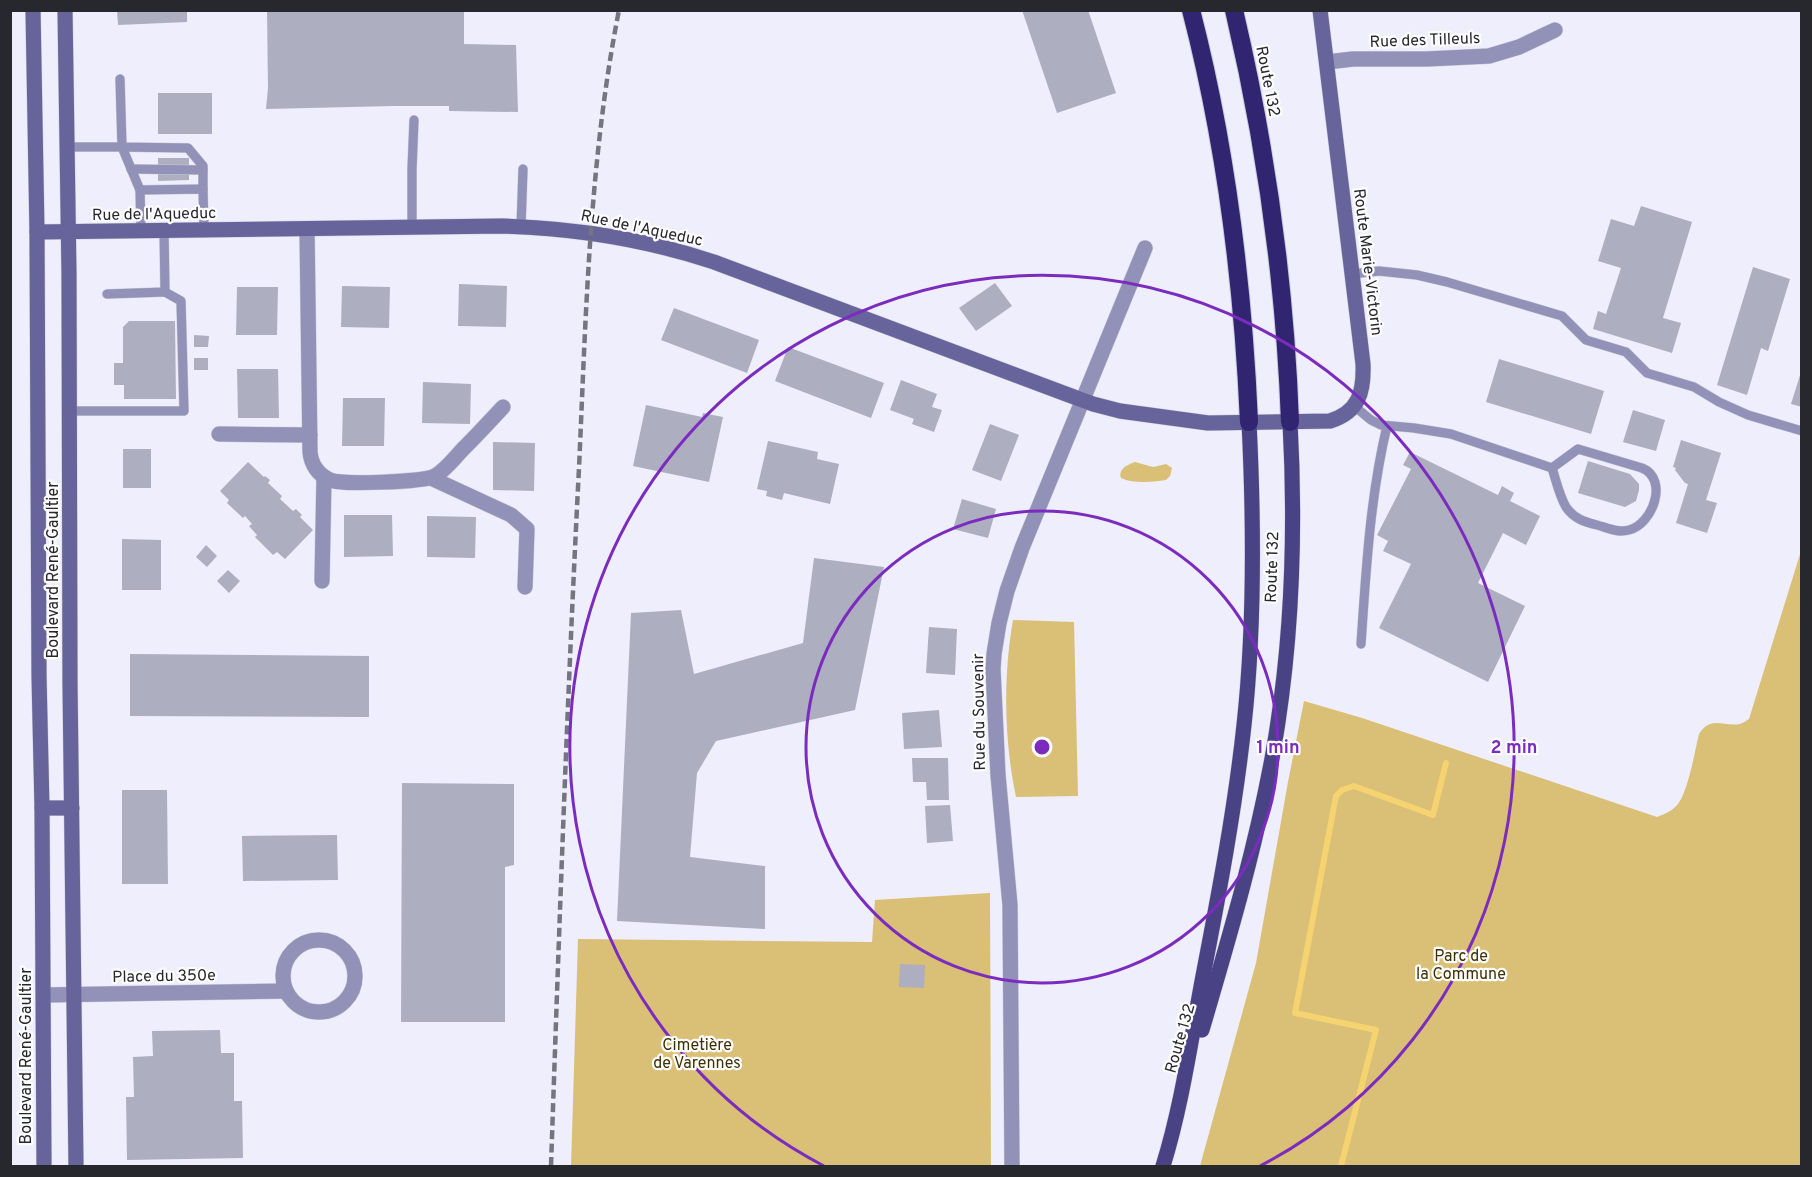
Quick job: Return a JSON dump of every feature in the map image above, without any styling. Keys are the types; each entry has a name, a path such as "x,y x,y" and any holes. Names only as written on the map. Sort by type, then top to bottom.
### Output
{"highway":[{"name":"Route 132","path":"1191,10 1211,98 1228,196 1244,327 1249,422"},
{"name":"Route 132","path":"1234,10 1257,116 1276,236 1285,329 1290,422"}],"main road":[{"name":"Route 132","path":"1164,1167 1176,1116 1229,833 1244,724 1252,591 1249,422"},
{"name":"Route 132","path":"1176,1116 1242,891 1278,724 1289,601 1292,486 1290,422"}],"street":[{"name":"Boulevard René-Gaultier","path":"33,10 37,232 39,676 44,995 42,1144 44,1167"},
{"name":"Boulevard René-Gaultier","path":"65,10 69,232 76,1167"},
{"name":"Route Marie-Victorin","path":"1320,10 1363,364 1362,386 1354,406"},
{"name":"Rue des Tilleuls","path":"1327,62 1353,59 1490,56 1519,47 1556,30"},
{"name":"Rue de l'Aqueduc","path":"37,232 521,227 602,234 694,255 1083,400 1120,411 1208,423 1249,422"},
{"path":"307,229 310,435 313,463 324,477 343,482 413,481 431,478 446,467 503,407"},
{"name":"Rue du Souvenir","path":"1012,1167 1010,905 998,775 994,654 1007,591 1022,548 1145,248"},
{"path":"1249,422 1330,421 1341,417 1354,406"},
{"path":"219,434 310,435"},
{"path":"322,581 324,477"},
{"path":"431,478 511,515 527,530 525,587"},
{"path":"42,808 72,808"},
{"path":"318,940 330,942 341,947 348,956 353,967 354,979 345,1000 336,1007 325,1011 313,1011 292,1000 286,991 283,979 284,967 288,956 296,947 318,940"},
{"name":"Place du 350e","path":"44,995 286,991"}],"lane":[{"path":"120,79 122,147 140,190 141,231"},
{"path":"412,228 414,120"},
{"path":"68,147 188,148 203,166 204,230"},
{"path":"131,169 203,170"},
{"path":"521,227 523,169"},
{"path":"140,190 203,189"},
{"path":"164,230 165,292"},
{"path":"1352,274 1379,271 1417,275 1562,316 1586,340 1626,352 1647,373 1694,387 1719,402 1748,415 1802,431"},
{"path":"70,411 184,411 181,301 165,292 107,294"},
{"path":"1354,406 1371,420 1387,426 1451,434 1552,468"},
{"path":"1361,644 1368,545 1376,477 1387,426"},
{"path":"1578,449 1646,470 1656,482 1657,487 1647,517 1639,525 1629,530 1613,530 1582,521 1565,506 1552,468 1578,449"}],"green space":[{"path":"1135,462 1153,467 1166,464 1172,468 1170,476 1166,480 1149,482 1121,478 1122,470"},
{"name":"Parc de la Commune","path":"1801,551 1801,1166 1200,1166 1256,963 1304,701 1362,718 1657,817 1673,809 1682,798 1699,734 1704,728 1713,723 1740,724 1749,719"},
{"path":"1013,620 1074,622 1078,796 1016,797 1009,753 1006,708"},
{"name":"Cimetière de Varennes","path":"990,893 991,1166 571,1166 578,939 872,942 875,900"}],"building":[{"path":"117,10 187,10 187,22 118,25"},
{"path":"267,10 464,10 464,44 516,45 518,112 449,111 449,106 266,109"},
{"path":"1022,10 1088,10 1116,93 1057,113"},
{"path":"158,93 212,93 212,134 158,134"},
{"path":"158,158 189,158 189,180 158,181"},
{"path":"1641,206 1692,222 1663,318 1681,323 1672,353 1593,329 1598,311 1606,314 1621,268 1598,261 1611,219 1634,226"},
{"path":"1753,267 1790,279 1768,351 1761,348 1747,395 1717,385"},
{"path":"995,283 1012,306 976,331 959,308"},
{"path":"459,284 507,286 506,327 458,326"},
{"path":"342,286 390,287 389,328 341,327"},
{"path":"237,287 278,287 277,335 236,335"},
{"path":"674,308 759,340 747,373 661,340"},
{"path":"129,321 175,321 176,399 124,399 124,385 114,385 114,363 123,363 123,327"},
{"path":"194,335 209,336 208,347 194,347"},
{"path":"788,347 884,383 871,418 775,381"},
{"path":"194,358 208,358 208,370 194,370"},
{"path":"1499,359 1604,391 1591,434 1486,402"},
{"path":"237,369 278,369 279,418 238,418"},
{"path":"1802,372 1802,407 1791,404"},
{"path":"901,380 937,394 932,407 942,410 934,432 912,424 914,419 890,410"},
{"path":"423,382 471,384 470,424 422,423"},
{"path":"343,398 385,398 384,446 342,446"},
{"path":"646,405 702,417 703,413 723,417 709,482 633,466"},
{"path":"1633,410 1665,420 1656,451 1623,442"},
{"path":"990,424 1019,435 1001,481 972,470"},
{"path":"1681,440 1721,453 1706,500 1717,503 1707,533 1676,523 1688,484 1673,467"},
{"path":"768,441 818,452 817,459 839,464 830,504 784,493 782,500 766,496 767,491 757,489"},
{"path":"493,442 535,443 534,491 493,490"},
{"path":"123,449 151,449 151,488 123,488"},
{"path":"1410,452 1498,495 1502,486 1514,493 1510,501 1540,516 1526,545 1503,533 1478,583 1525,606 1488,682 1379,628 1411,564 1383,551 1388,541 1377,535 1411,469 1403,465"},
{"path":"1588,461 1630,474 1639,484 1636,501 1625,507 1578,493"},
{"path":"248,462 270,480 268,483 282,496 280,499 293,511 296,509 302,515 300,517 313,530 285,559 277,552 273,555 255,537 257,535 249,526 252,524 227,503 229,500 220,491"},
{"path":"962,499 996,509 988,538 953,529"},
{"path":"344,515 392,515 393,556 344,557"},
{"path":"427,516 476,517 475,558 427,557"},
{"path":"122,539 161,540 161,590 122,590"},
{"path":"206,545 217,556 207,567 196,557"},
{"path":"814,558 884,567 855,710 716,741 697,773 690,857 765,866 765,929 617,921 631,613 681,610 694,674 803,643"},
{"path":"228,570 240,581 229,593 217,581"},
{"path":"929,627 957,629 955,675 926,673"},
{"path":"130,654 369,656 369,717 130,716"},
{"path":"939,710 942,747 904,749 902,713"},
{"path":"912,758 948,758 949,800 927,800 926,782 913,782"},
{"path":"402,783 514,784 514,865 505,867 505,1022 401,1022"},
{"path":"122,790 167,790 168,884 122,884"},
{"path":"950,805 953,841 927,843 925,806"},
{"path":"337,835 338,880 243,881 242,836"},
{"path":"900,964 925,965 924,988 899,987"},
{"path":"220,1030 221,1053 234,1053 234,1101 242,1101 243,1158 127,1160 126,1097 134,1097 133,1057 153,1056 152,1031"}],"waterway":[{"path":"1341,1166 1376,1030 1295,1013 1336,796 1342,790 1354,786 1433,815 1446,763"}],"railway":[{"path":"551,1166 567,730 590,239 601,124 619,10"}]}
